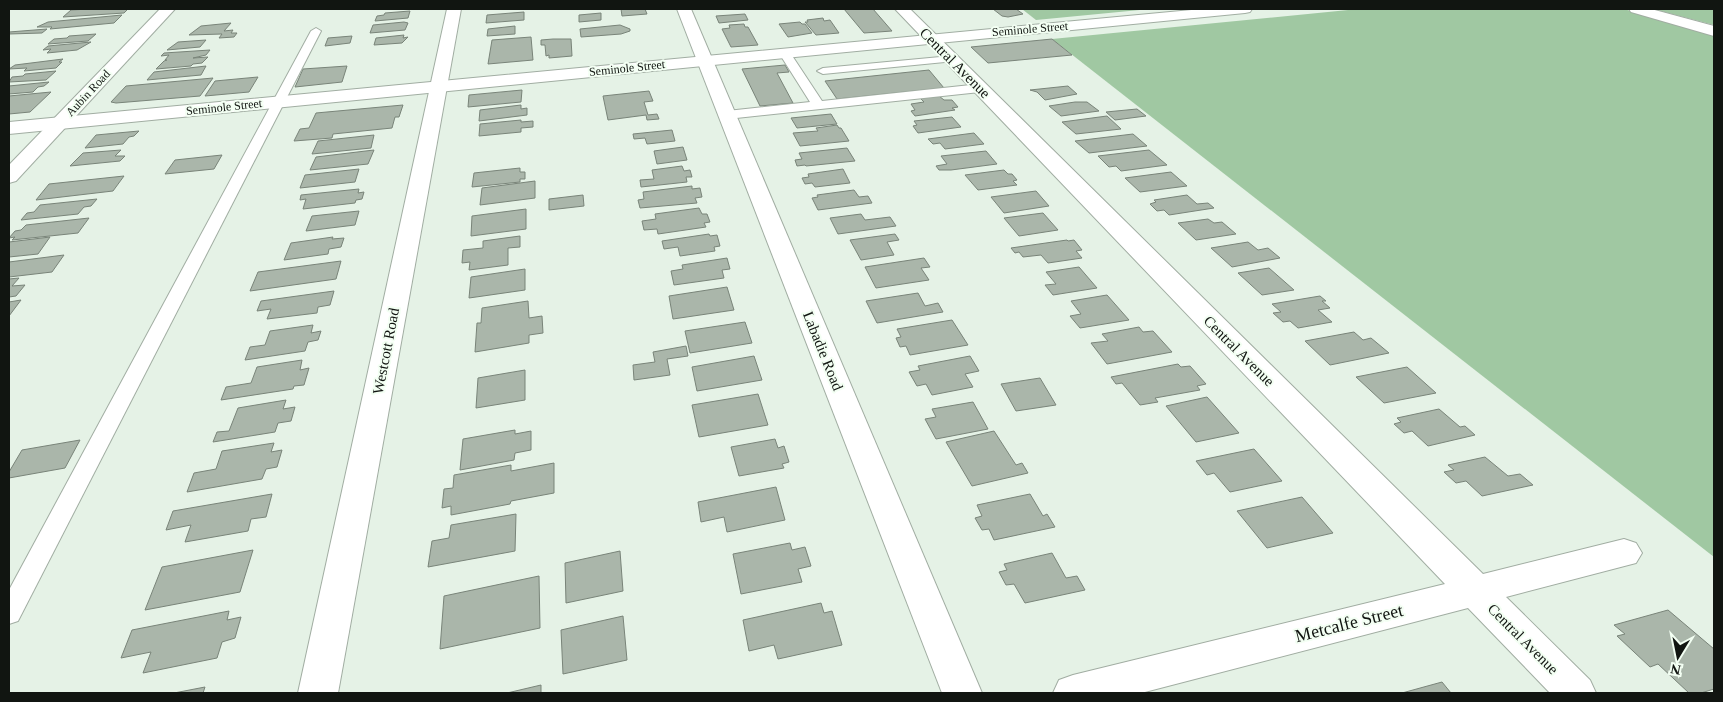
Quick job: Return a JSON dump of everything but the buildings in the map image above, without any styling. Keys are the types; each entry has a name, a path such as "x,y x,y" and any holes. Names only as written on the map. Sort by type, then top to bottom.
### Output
{"street":[{"name":"Aubin Road","path":"9,177 168,9"},
{"name":"Westcott Road","path":"318,693 454,9"},
{"name":"Labadie Road","path":"684,9 962,693"},
{"name":"Central Avenue","path":"902,9 1576,693"},
{"name":"Seminole Street","path":"9,128 1246,9"},
{"path":"1636,9 1714,31"},
{"name":"Metcalfe Street","path":"1073,693 1624,553"}],"lane":[{"path":"9,614 316,31"},
{"path":"849,47 864,67"},
{"path":"785,53 818,104"},
{"path":"823,71 951,59"},
{"path":"727,115 980,88"}],"green space":[{"path":"1022,9 1150,9 1036,20"},
{"path":"1358,9 1624,9 1714,36 1714,557 1052,39"},
{"path":"1653,9 1714,9 1714,25"}]}
